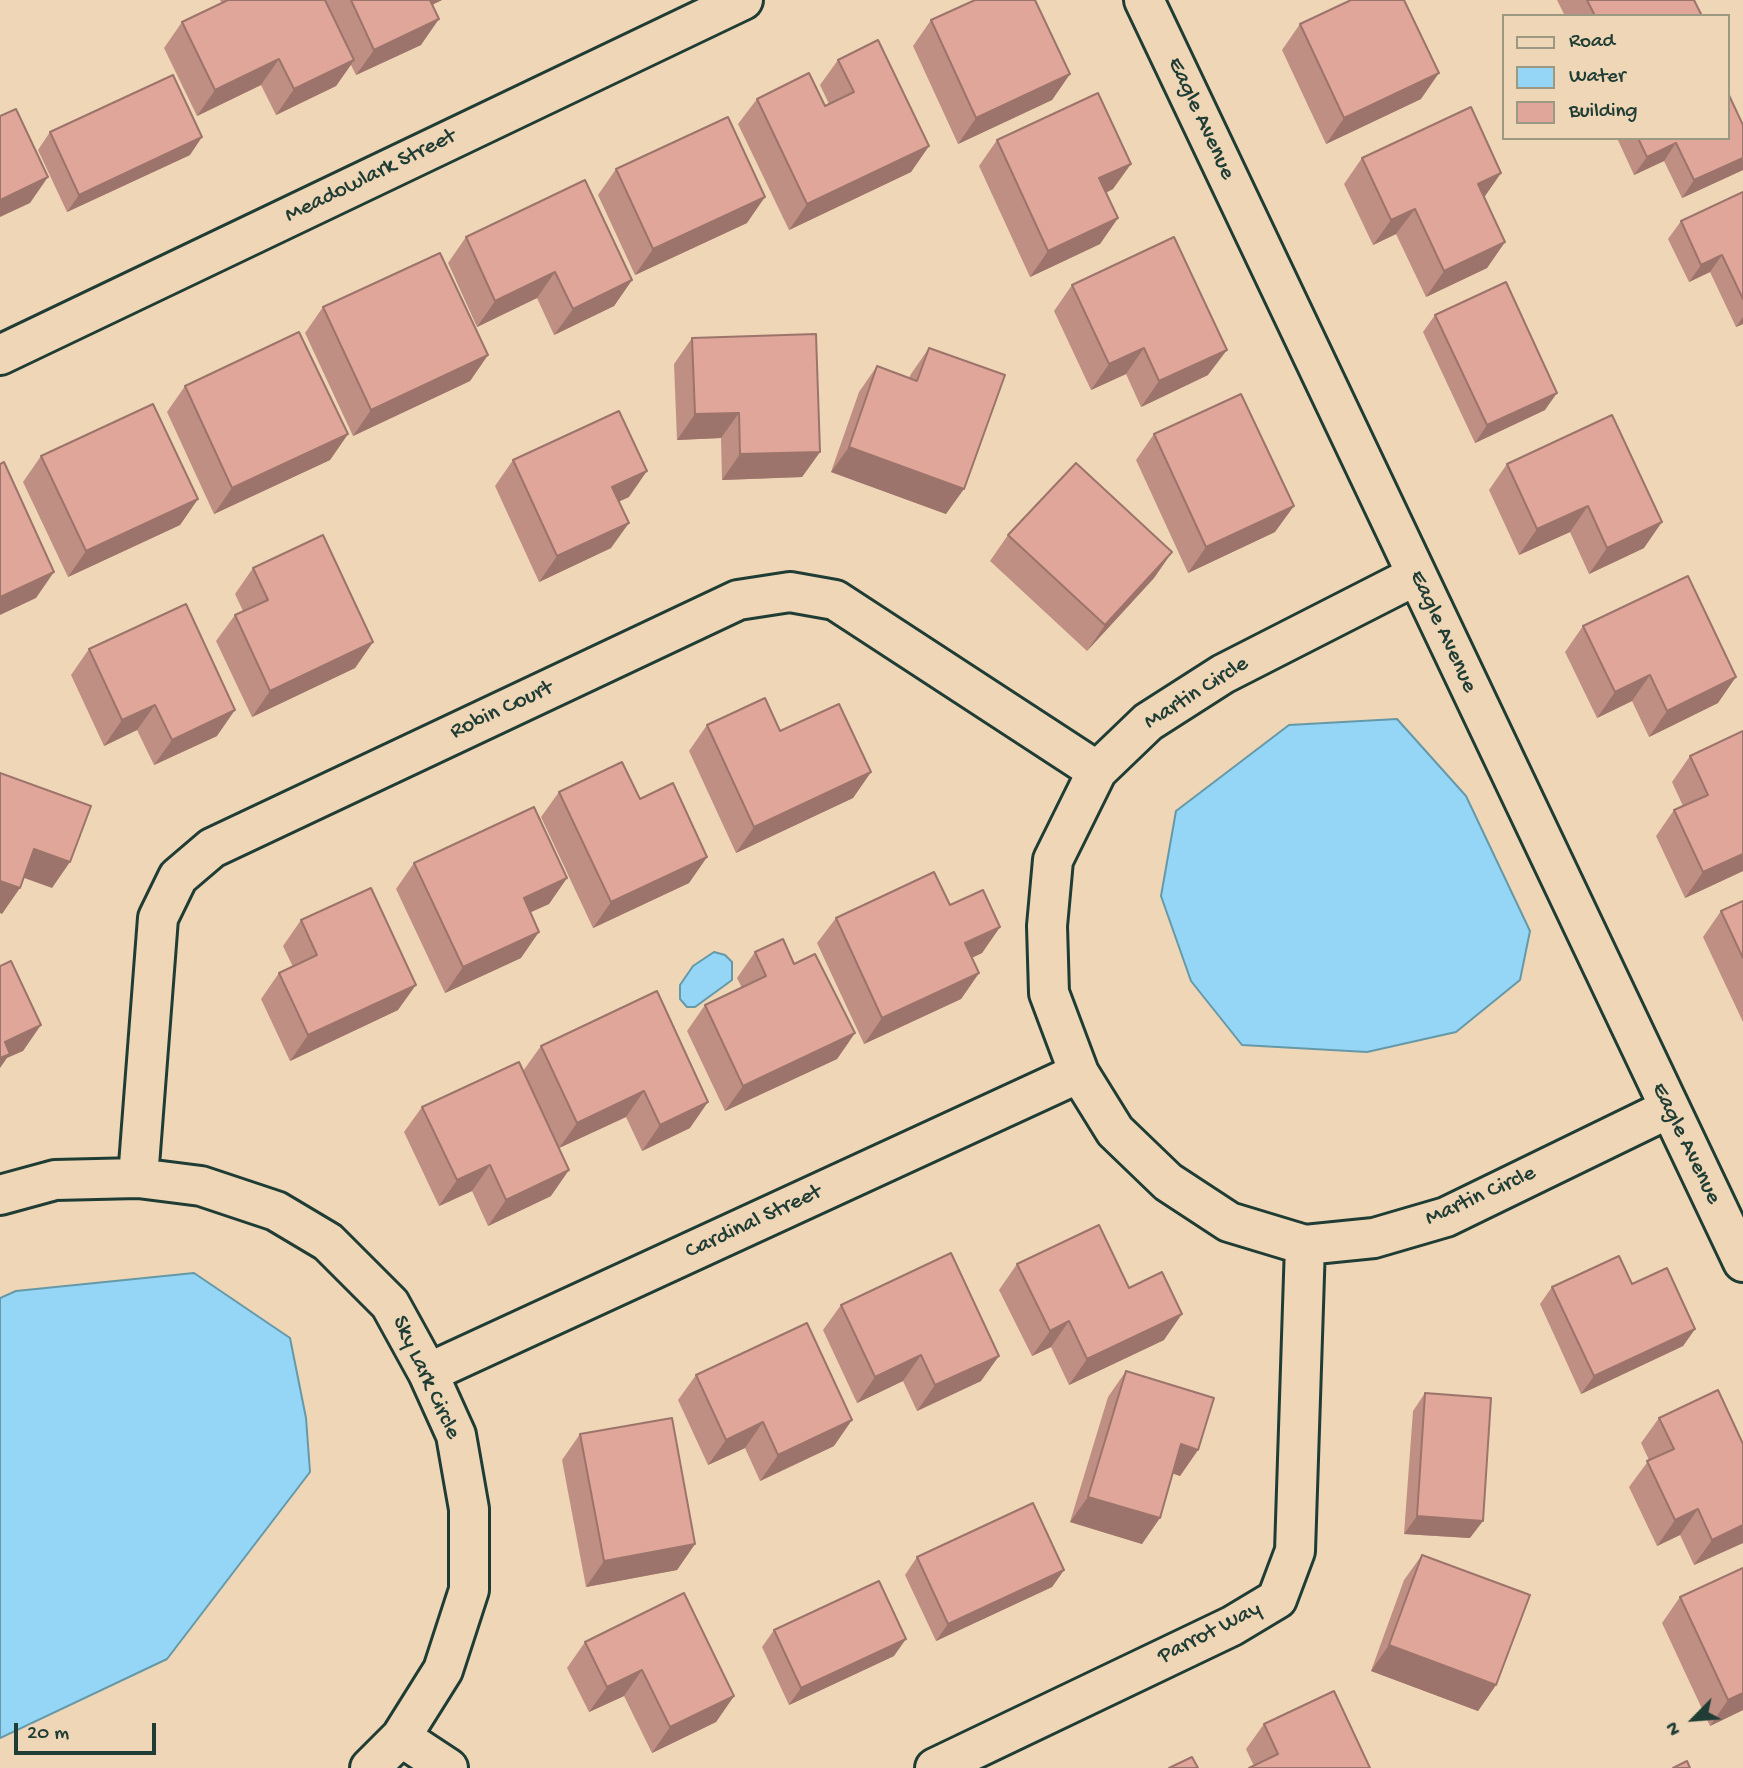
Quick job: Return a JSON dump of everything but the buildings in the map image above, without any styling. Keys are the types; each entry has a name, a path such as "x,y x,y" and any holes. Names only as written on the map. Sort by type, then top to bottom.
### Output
{"street":[{"name":"Meadowlark Street","path":"0,355 743,0"},
{"name":"Eagle Avenue","path":"1144,0 1415,576 1743,1262"},
{"name":"Martin Circle","path":"1415,576 1223,674 1148,722 1097,771 1053,860 1047,926 1049,993 1079,1073 1115,1131 1168,1182 1229,1222 1305,1245 1374,1238 1446,1217 1668,1109"},
{"name":"Robin Court","path":"138,1178 158,918 178,877 212,848 738,600 790,592 835,600 1097,771"},
{"name":"Cardinal Street","path":"428,1373 1079,1073"},
{"name":"Sky Lark Circle","path":"0,1195 55,1180 138,1178 201,1186 276,1211 328,1242 390,1304 428,1373 456,1435 469,1509 469,1590 443,1670 401,1737 370,1768"},
{"name":"Parrot Way","path":"934,1768 1232,1626 1277,1600 1295,1551 1305,1245"},
{"path":"401,1737 448,1768"}],"water":[{"path":"1397,719 1466,796 1530,931 1520,980 1456,1032 1367,1052 1242,1045 1191,981 1161,896 1176,811 1289,725"},
{"path":"714,952 725,955 732,962 732,980 695,1007 687,1007 680,999 680,985 693,966"},
{"path":"194,1273 290,1338 306,1418 310,1472 167,1659 0,1738 0,1298 16,1291"}]}
